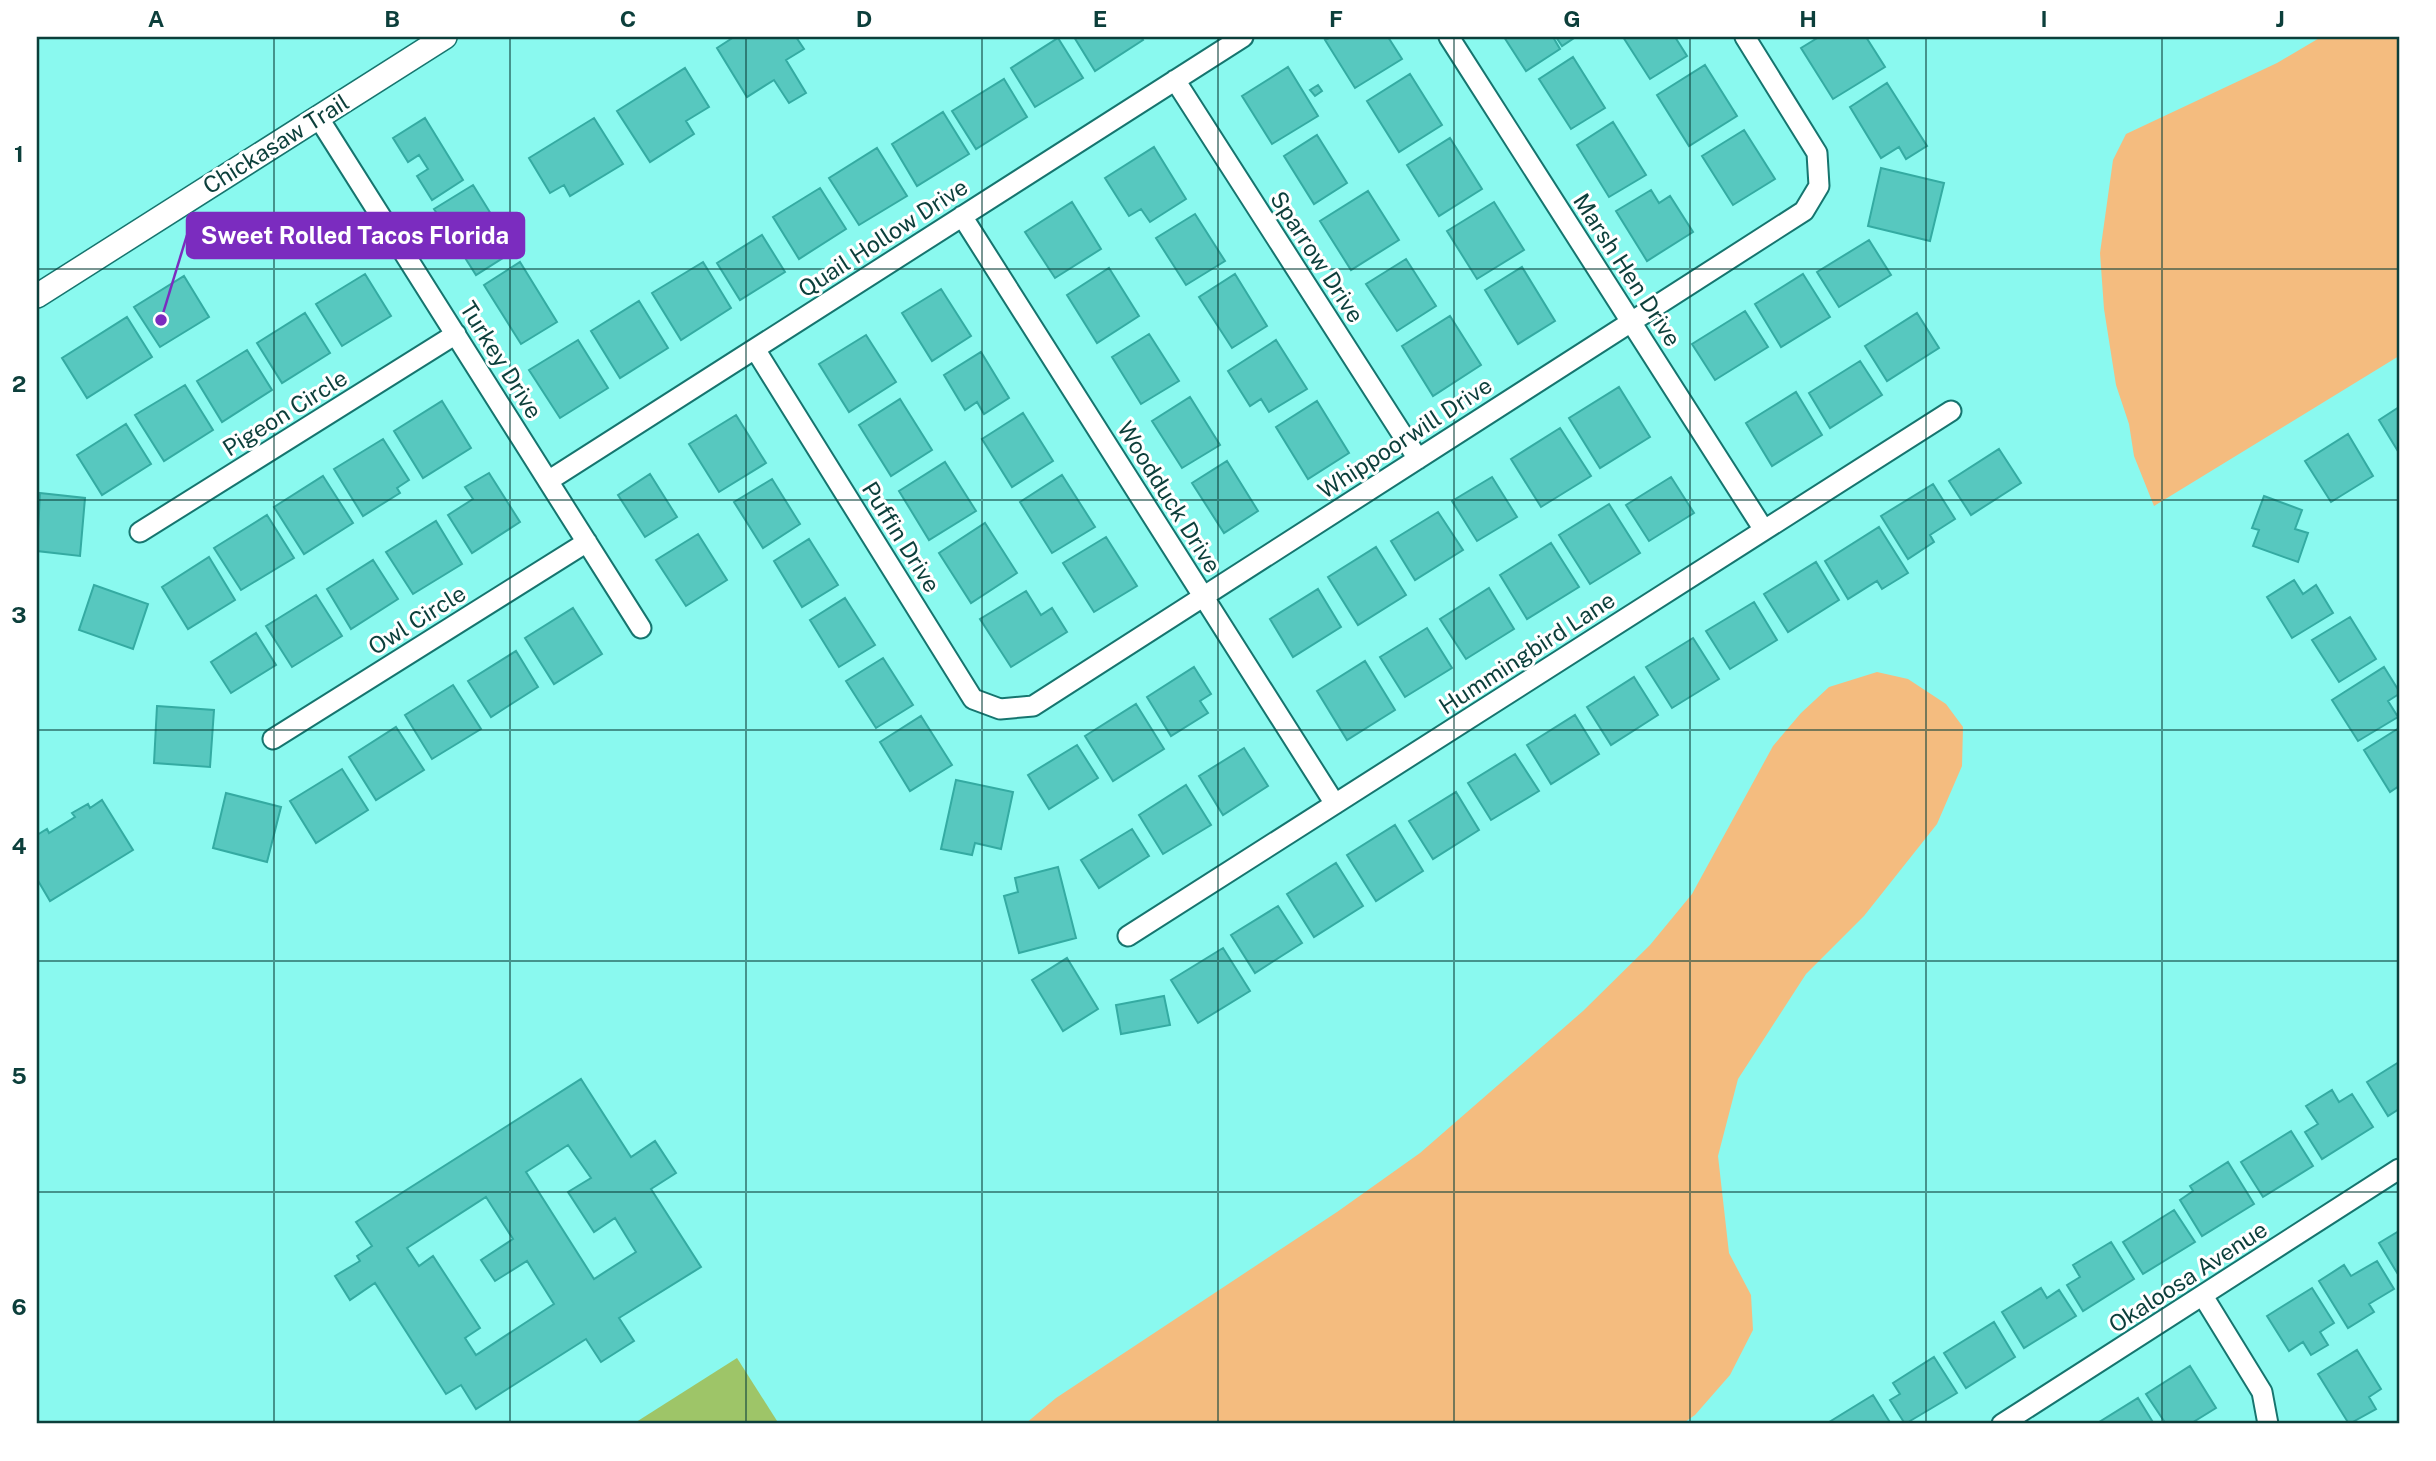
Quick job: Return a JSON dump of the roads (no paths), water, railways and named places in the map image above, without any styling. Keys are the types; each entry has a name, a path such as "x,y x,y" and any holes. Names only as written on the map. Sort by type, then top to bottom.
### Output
{"street":[{"name":"Chickasaw Trail","path":"37,296 445,37"},
{"name":"Quail Hollow Drive","path":"548,481 1243,37"},
{"name":"Marsh Hen Drive","path":"1449,37 1764,530"},
{"name":"Whippoorwill Drive","path":"1033,706 1804,211 1819,186 1817,153 1745,37"},
{"name":"Sparrow Drive","path":"1175,80 1418,459"},
{"name":"Turkey Drive","path":"318,117 641,628"},
{"name":"Woodduck Drive","path":"962,216 1335,804"},
{"name":"Pigeon Circle","path":"140,532 456,334"},
{"name":"Puffin Drive","path":"755,349 973,699 1000,709 1033,706"},
{"name":"Hummingbird Lane","path":"1128,936 1951,411"},
{"name":"Owl Circle","path":"273,739 587,542"},
{"name":"Okaloosa Avenue","path":"2002,1424 2399,1169"},
{"path":"2203,1296 2262,1392 2268,1424"}],"place":[{"name":"Sweet Rolled Tacos Florida","path":"161,320"}]}
